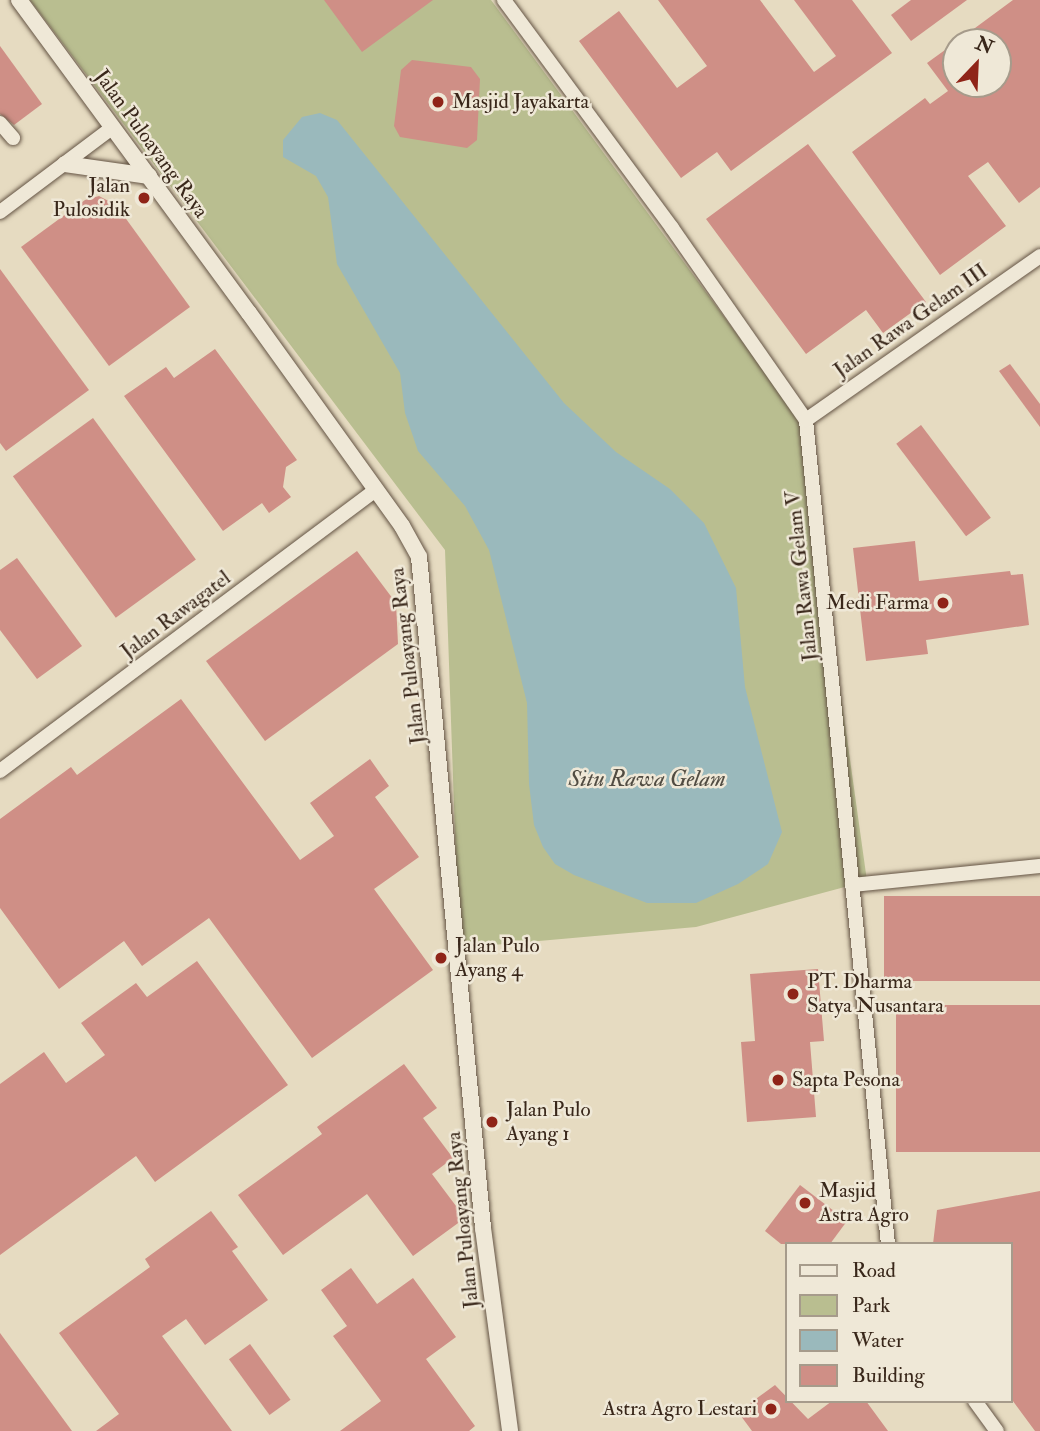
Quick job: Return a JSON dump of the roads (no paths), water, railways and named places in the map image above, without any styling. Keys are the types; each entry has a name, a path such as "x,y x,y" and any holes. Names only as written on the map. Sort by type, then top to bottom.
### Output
{"street":[{"name":"Jalan Puloayang Raya","path":"19,0 412,542 423,583 483,1228 510,1431"},
{"name":"Jalan Rawa Gelam V","path":"504,0 672,228 806,420 888,1242"},
{"path":"0,123 13,138"},
{"path":"0,212 113,128"},
{"path":"65,164 149,176"},
{"name":"Jalan Rawa Gelam III","path":"806,420 1040,256"},
{"name":"Jalan Rawagatel","path":"0,771 375,490"},
{"path":"852,885 1040,866"},
{"path":"976,1403 997,1431"}],"water":[{"name":"Situ Rawa Gelam","path":"320,113 337,120 564,403 616,452 670,489 704,523 736,588 745,687 782,832 768,864 738,884 696,903 647,903 574,875 555,864 543,847 534,825 529,784 527,703 489,550 465,506 418,451 405,413 400,373 337,264 328,197 316,176 283,157 283,140 302,117"}],"place":[{"name":"Masjid Jayakarta","path":"438,102"},
{"name":"Jalan Pulosidik","path":"144,198"},
{"name":"Medi Farma","path":"943,603"},
{"name":"Jalan Pulo Ayang 4","path":"441,958"},
{"name":"PT. Dharma Satya Nusantara","path":"793,994"},
{"name":"Sapta Pesona","path":"778,1080"},
{"name":"Jalan Pulo Ayang 1","path":"492,1122"},
{"name":"Masjid Astra Agro","path":"805,1203"},
{"name":"Astra Agro Lestari","path":"771,1409"}]}
